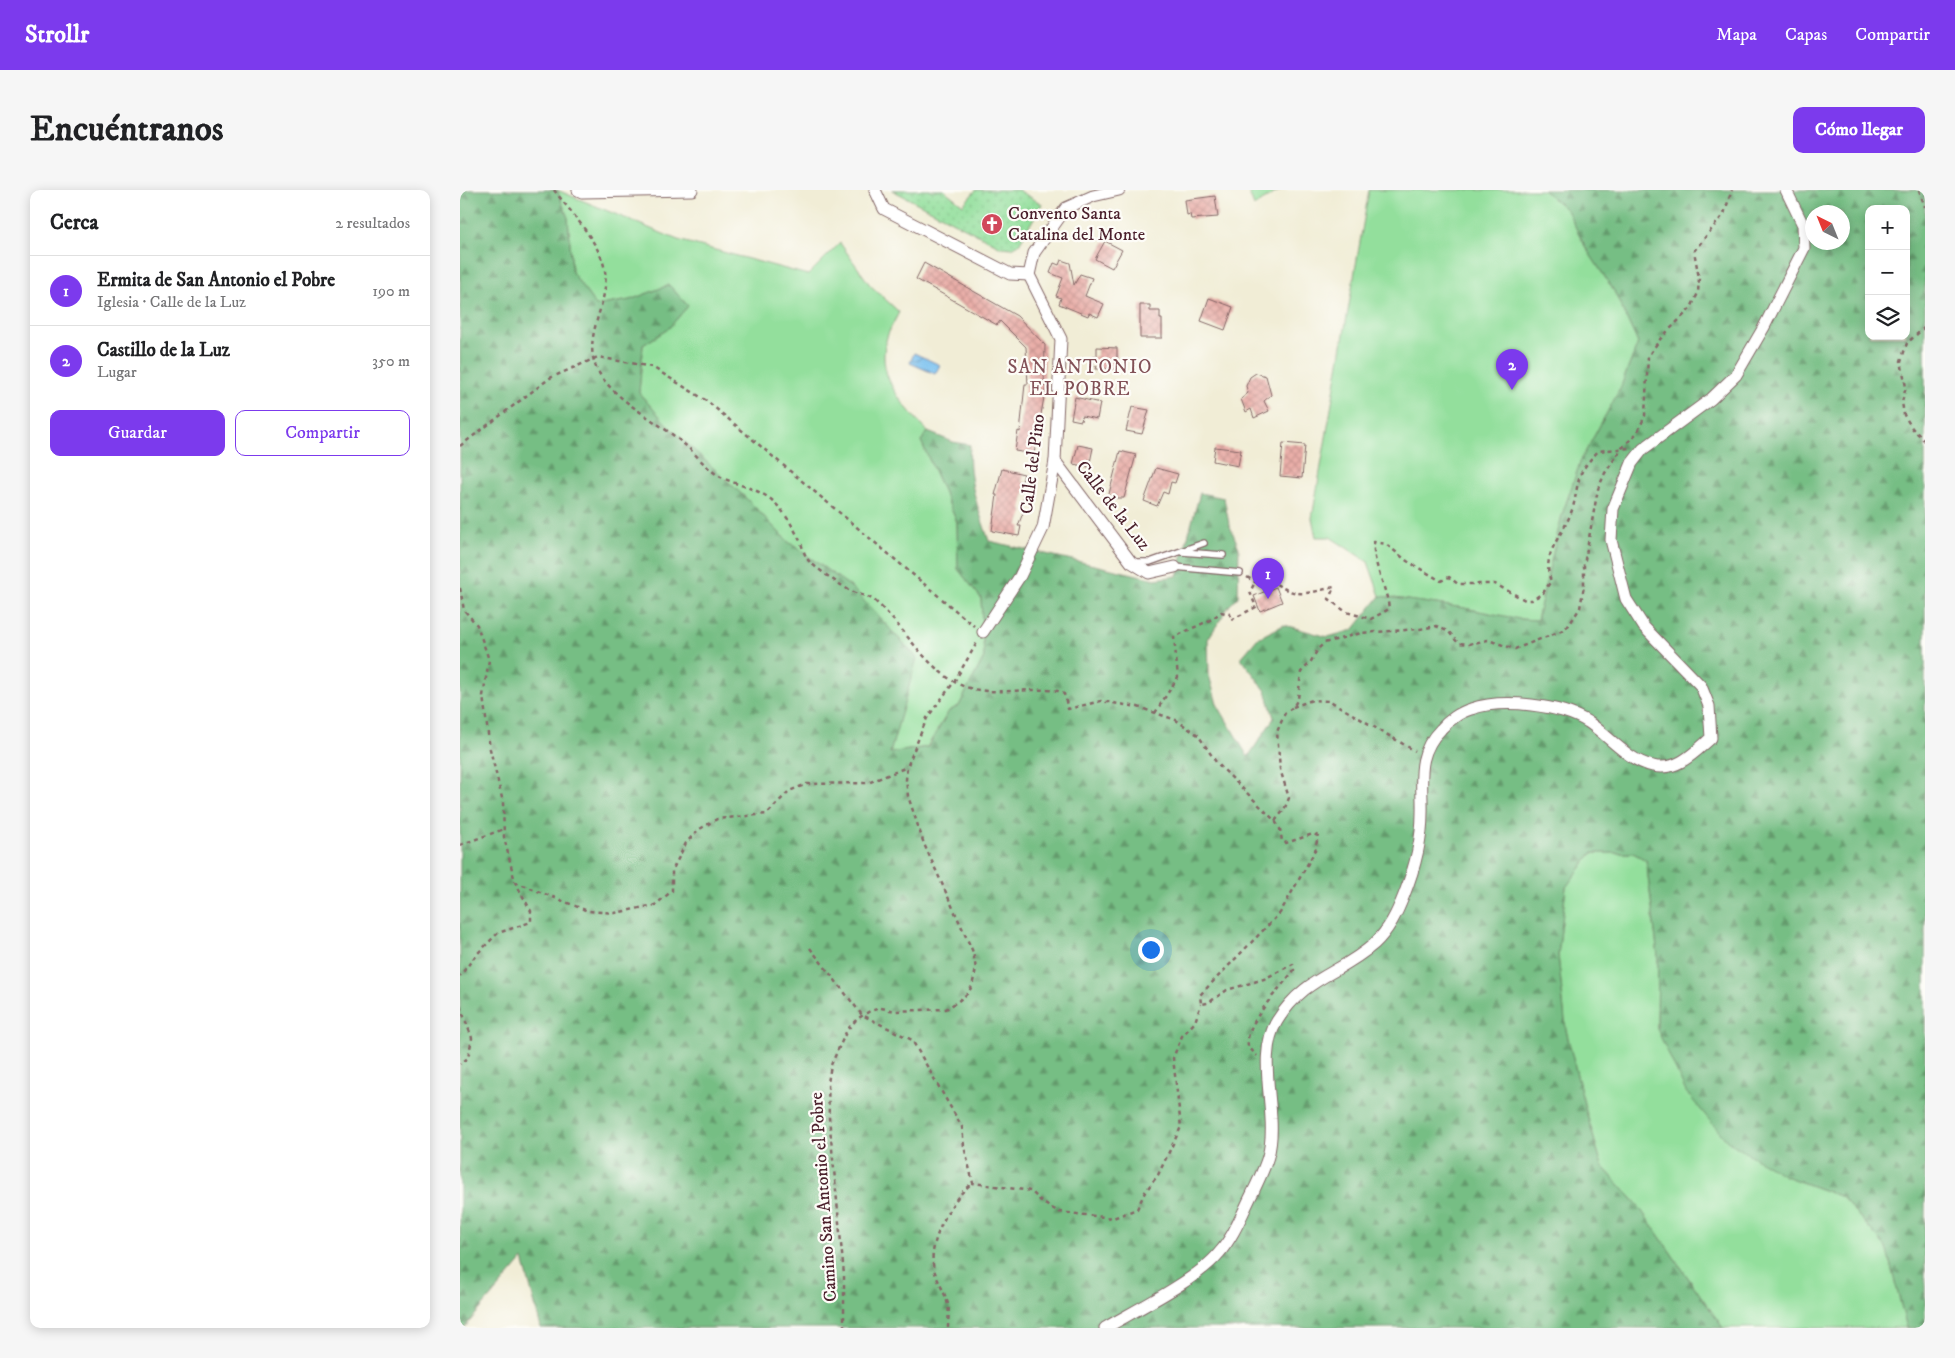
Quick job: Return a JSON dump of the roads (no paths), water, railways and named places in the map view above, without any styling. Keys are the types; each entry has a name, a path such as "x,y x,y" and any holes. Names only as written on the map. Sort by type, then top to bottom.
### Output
{"street":[{"path":"578,190 692,190"},
{"path":"875,190 884,209 1010,274 1029,276 1034,253 1066,208 1093,196 1119,190"},
{"path":"1105,1328 1195,1273 1218,1255 1230,1239 1269,1160 1273,1143 1268,1064 1270,1035 1287,1006 1302,990 1375,943 1395,918 1406,891 1420,834 1422,813 1420,780 1426,756 1439,730 1452,719 1469,709 1487,705 1520,705 1572,712 1591,724 1636,759 1654,767 1680,764 1711,738 1709,706 1701,686 1644,627 1626,599 1611,540 1613,509 1632,463 1643,449 1711,398 1736,374 1764,327 1804,248 1803,225 1786,190"},
{"name":"Calle del Pino","path":"983,632 1020,576 1042,528 1055,461 1061,339 1029,276"},
{"name":"Calle de la Luz","path":"1055,461 1130,562 1149,573 1175,568"}],"lane":[{"path":"1130,562 1150,562 1204,543"},
{"path":"1181,552 1223,555"},
{"path":"1175,568 1240,573"}],"water":[{"path":"914,353 940,365 935,374 910,363"}],"place":[{"name":"Convento Santa Catalina del Monte","path":"992,224"},
{"name":"Castillo de la Luz","path":"1512,390"},
{"name":"Ermita de San Antonio el Pobre","path":"1268,599"}],"district":[{"name":"SAN ANTONIO EL POBRE","path":"1080,378"}]}
